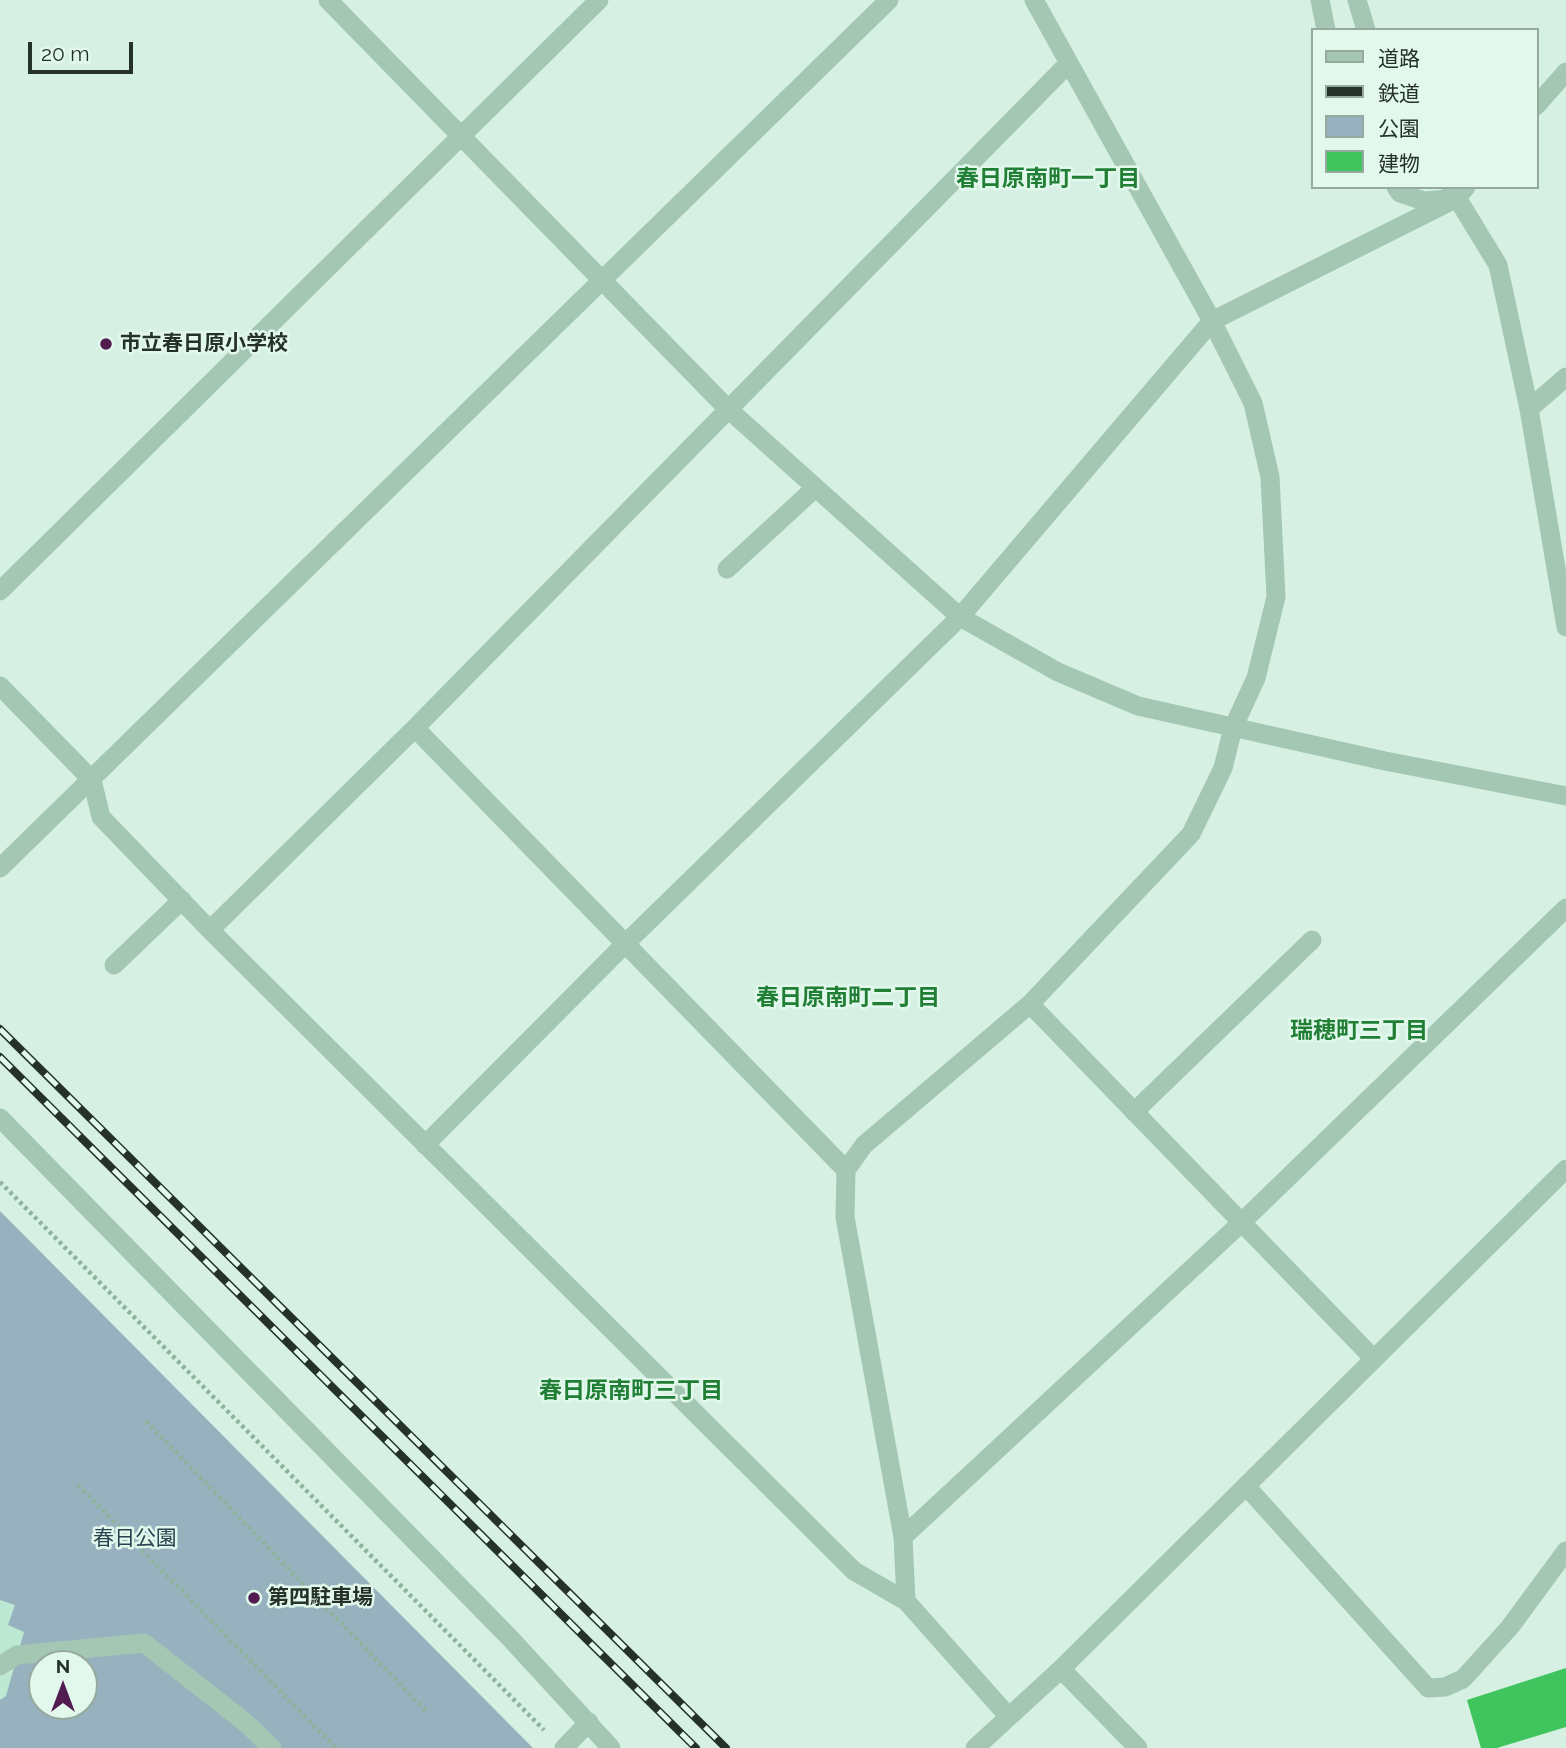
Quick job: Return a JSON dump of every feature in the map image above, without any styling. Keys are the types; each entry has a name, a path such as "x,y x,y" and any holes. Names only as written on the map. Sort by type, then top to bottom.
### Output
{"street":[{"path":"328,0 727,408 814,489 960,617 1058,672 1138,706 1385,761 1566,796"},
{"path":"0,591 599,0"},
{"path":"0,868 599,280 889,0"},
{"path":"906,1601 903,1537 845,1217 846,1170 864,1145 1030,1004 1191,834 1223,768 1233,728 1256,678 1276,597 1270,477 1253,403 1212,321 1034,0"},
{"path":"1320,0 1326,28"},
{"path":"1357,0 1365,28"},
{"path":"210,930 415,728 1068,64"},
{"path":"1538,104 1566,72"},
{"path":"1398,189 1424,201 1458,191"},
{"path":"425,1144 625,944 960,617 1212,321 1458,191"},
{"path":"1458,191 1498,265 1529,409 1566,625"},
{"path":"1529,409 1566,377"},
{"path":"727,569 814,489"},
{"path":"0,686 92,780 101,817 210,930 854,1571 906,1601 1008,1716"},
{"path":"415,728 846,1170"},
{"path":"114,965 182,900"},
{"path":"903,1537 1241,1223 1566,908"},
{"path":"1134,1112 1312,940"},
{"path":"1030,1004 1374,1359"},
{"path":"0,1118 209,1327 611,1748"},
{"path":"975,1748 1061,1669 1566,1170"},
{"path":"1246,1486 1428,1688 1445,1687 1463,1679 1510,1628 1566,1551"},
{"path":"0,1666 17,1655 144,1643 246,1723 272,1748"},
{"path":"1061,1669 1138,1748"},
{"path":"559,1744 589,1722"}],"path":[{"path":"0,1182 559,1744"},
{"path":"146,1421 426,1711"},
{"path":"78,1485 336,1748"}],"green space":[{"name":"春日公園","path":"0,1211 533,1748 0,1748"}],"shaded area":[{"path":"0,1600 15,1605 8,1625 24,1632 6,1696 0,1700"}],"building":[{"path":"1566,1668 1566,1727 1497,1748 1481,1748 1467,1700"}],"railway":[{"path":"0,1029 726,1748"},
{"path":"0,1057 696,1748"}],"place":[{"name":"市立春日原小学校","path":"106,344"},
{"name":"第四駐車場","path":"254,1598"}],"district":[{"name":"春日原南町一丁目","path":"1048,179"},
{"name":"春日原南町二丁目","path":"848,998"},
{"name":"瑞穂町三丁目","path":"1359,1031"},
{"name":"春日原南町三丁目","path":"631,1391"}]}
